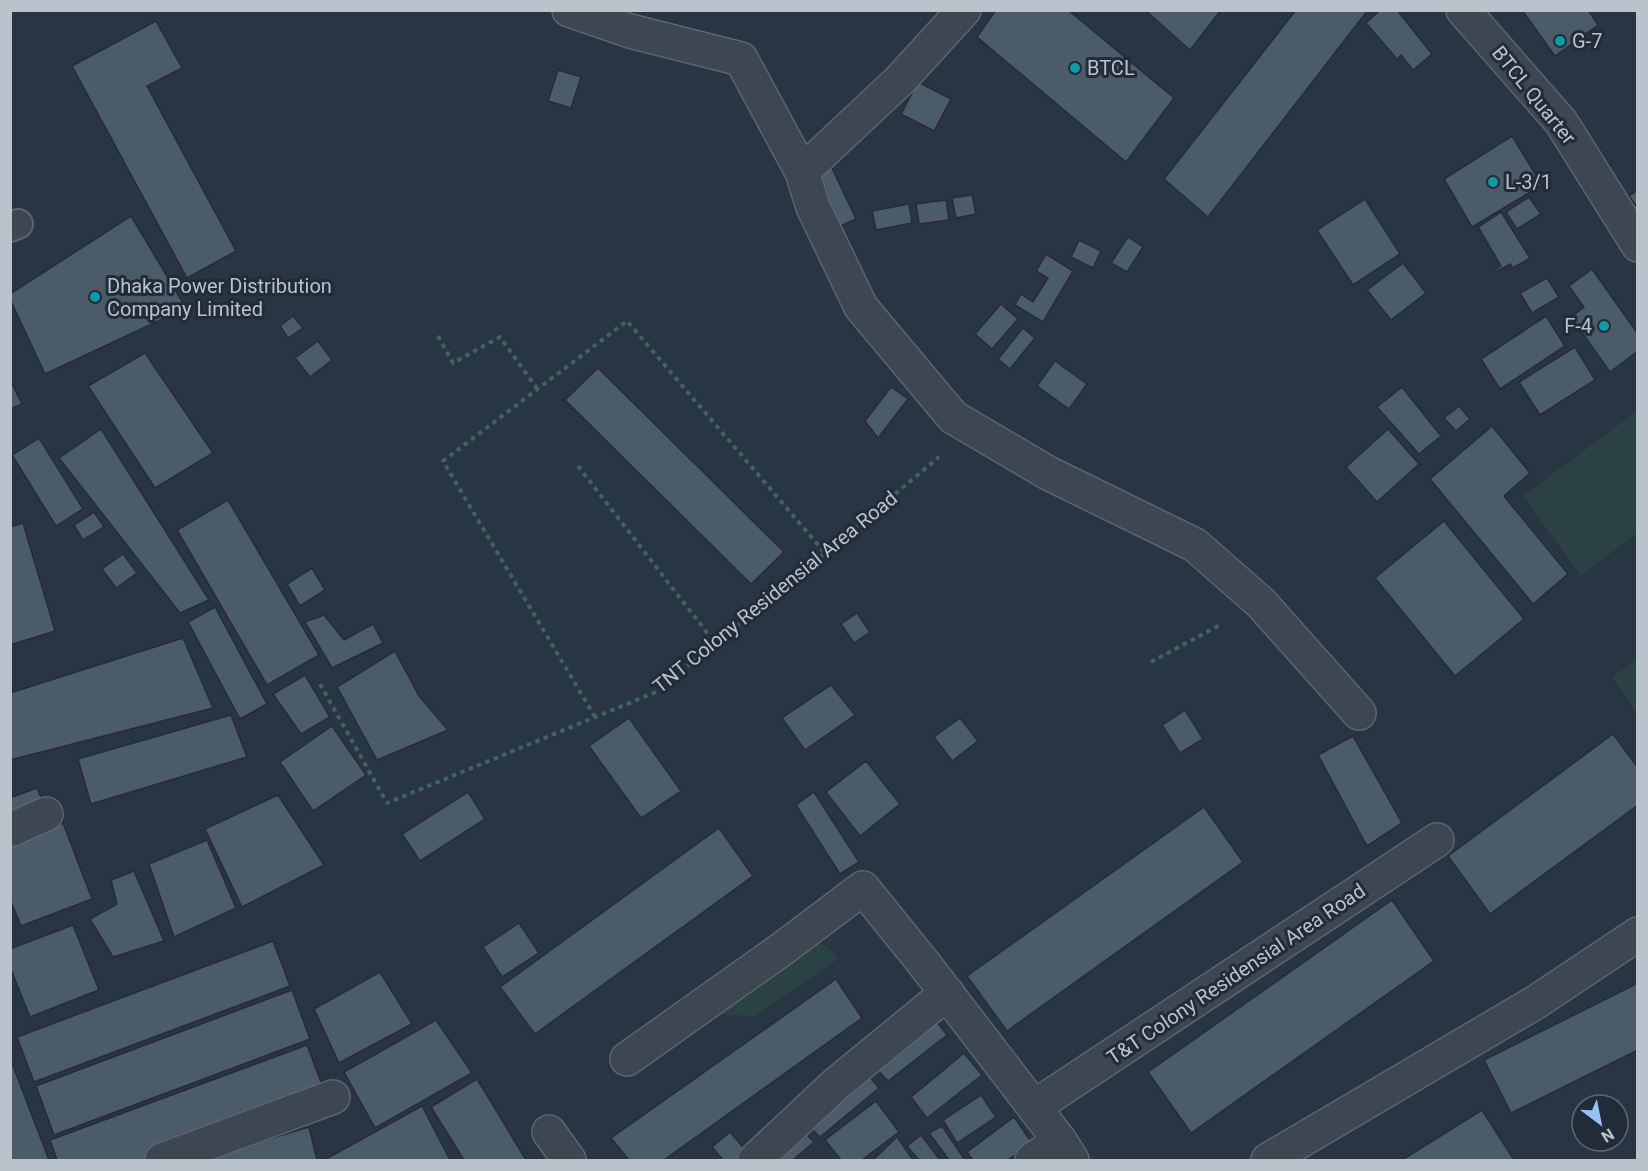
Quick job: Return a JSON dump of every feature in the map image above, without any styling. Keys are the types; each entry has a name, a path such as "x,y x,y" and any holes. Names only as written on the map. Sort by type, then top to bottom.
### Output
{"street":[{"path":"569,10 630,31 741,59 802,172 813,207 861,308 952,417 1048,473 1195,544 1261,603 1359,713"},
{"path":"802,172 900,80 964,10"},
{"name":"BTCL Quarter","path":"1463,10 1561,122 1638,245"},
{"path":"10,830 46,814"},
{"name":"T&T Colony Residensial Area Road","path":"1034,1107 1437,840"},
{"path":"627,1059 782,949 863,888 947,993 1066,1151 1032,1161"},
{"path":"1268,1161 1536,1002 1638,934"},
{"path":"755,1161 836,1084 947,993"},
{"path":"162,1161 333,1097"},
{"path":"549,1132 569,1161"}],"path":[{"path":"596,717 443,461 627,321 825,553"},
{"path":"438,336 453,363 500,337 538,390"},
{"name":"TNT Colony Residensial Area Road","path":"320,684 387,803 656,692 954,444 976,430"},
{"path":"578,466 715,644"},
{"path":"1151,662 1261,603"}],"green space":[{"path":"1637,411 1637,533 1581,576 1523,496"},
{"path":"1637,660 1637,715 1612,677"},
{"path":"821,943 839,958 755,1016 711,1014"}],"building":[{"name":"BTCL","path":"996,10 1068,10 1174,98 1126,162 977,37"},
{"path":"1145,10 1221,10 1190,50"},
{"path":"1296,10 1368,10 1208,217 1164,179"},
{"path":"1380,10 1397,10 1432,54 1413,70 1401,55 1397,59 1366,23"},
{"name":"G-7","path":"1522,10 1588,10 1598,25 1555,56"},
{"path":"156,21 182,68 147,86 236,251 187,278 72,66"},
{"path":"558,70 581,77 571,108 548,101"},
{"path":"918,82 951,99 934,131 901,114"},
{"name":"L-3/1","path":"1512,136 1542,185 1472,227 1444,179"},
{"path":"831,166 856,219 836,228 811,175"},
{"path":"1638,190 1638,208 1629,196"},
{"path":"972,195 976,214 956,218 952,198"},
{"path":"1529,197 1541,214 1517,229 1506,212"},
{"path":"1365,199 1400,254 1353,285 1317,230"},
{"path":"946,200 949,220 919,224 916,204"},
{"path":"909,204 912,223 876,230 872,211"},
{"path":"1501,212 1530,258 1513,268 1510,264 1496,272 1495,270 1501,266 1478,227"},
{"name":"Dhaka Power Distribution Company Limited","path":"131,216 186,308 45,374 10,299 10,294"},
{"path":"1128,237 1143,247 1127,272 1111,263"},
{"path":"1079,240 1101,251 1093,268 1071,257"},
{"path":"1046,254 1073,271 1043,322 1015,305 1021,294 1033,302 1048,278 1036,271"},
{"path":"1403,263 1426,293 1391,320 1367,290"},
{"name":"F-4","path":"1592,269 1638,334 1638,351 1610,372 1571,317 1584,307 1569,286"},
{"path":"1547,278 1559,297 1532,313 1520,293"},
{"path":"1001,304 1018,319 992,349 975,334"},
{"path":"293,316 303,328 288,338 280,326"},
{"path":"1546,316 1565,346 1500,389 1481,359"},
{"path":"1023,328 1035,338 1010,369 998,359"},
{"path":"318,341 332,360 310,377 295,358"},
{"path":"1575,347 1595,380 1540,415 1519,382"},
{"path":"145,353 213,453 155,488 88,386"},
{"path":"1055,361 1087,384 1069,409 1037,386"},
{"path":"598,368 784,552 751,584 565,400"},
{"path":"10,380 22,404 10,409"},
{"path":"891,387 908,399 878,438 865,421"},
{"path":"1402,387 1441,436 1419,454 1377,407"},
{"path":"1459,406 1470,419 1456,431 1444,418"},
{"path":"1492,426 1530,473 1504,496 1568,574 1533,604 1430,479"},
{"path":"101,429 209,600 180,613 59,458"},
{"path":"1388,429 1419,464 1377,502 1346,467"},
{"path":"39,438 83,509 56,526 12,455"},
{"path":"228,500 319,655 267,685 177,530"},
{"path":"94,512 104,527 83,540 74,525"},
{"path":"1444,521 1524,619 1455,676 1375,578"},
{"path":"23,523 55,631 10,645 10,527"},
{"path":"123,554 137,573 116,588 102,569"},
{"path":"312,568 325,590 300,606 287,584"},
{"path":"215,607 267,704 240,719 188,622"},
{"path":"857,613 870,632 854,643 841,624"},
{"path":"324,615 344,640 373,624 383,643 332,668 305,622"},
{"path":"183,638 213,708 10,760 10,693"},
{"path":"395,651 419,696 448,730 377,760 337,687"},
{"path":"305,675 330,717 301,734 273,694"},
{"path":"831,685 855,715 805,750 782,718"},
{"path":"1185,710 1203,739 1180,753 1162,725"},
{"path":"231,715 247,757 91,804 78,759"},
{"path":"629,718 681,791 641,818 589,746"},
{"path":"960,718 978,741 952,761 934,737"},
{"path":"332,726 366,775 313,811 280,762"},
{"path":"1613,734 1638,768 1638,805 1490,914 1448,856"},
{"path":"1353,736 1402,823 1367,846 1318,755"},
{"path":"866,761 900,804 860,836 826,792"},
{"path":"37,788 52,823 10,840 10,798"},
{"path":"468,792 485,819 420,861 402,834"},
{"path":"814,792 859,862 840,874 796,805"},
{"path":"278,795 324,865 242,907 205,829"},
{"path":"1204,807 1243,862 1007,1031 967,976"},
{"path":"63,823 92,899 21,926 10,899 10,843"},
{"path":"719,828 753,876 535,1034 500,987"},
{"path":"207,840 236,908 174,937 149,864"},
{"path":"134,871 164,941 113,957 90,919 117,904 111,880"},
{"path":"1392,900 1434,961 1191,1133 1148,1072"},
{"path":"519,923 539,953 502,977 483,947"},
{"path":"73,925 99,990 30,1017 10,967 10,949"},
{"path":"273,941 290,986 34,1082 17,1037"},
{"path":"380,972 412,1024 339,1063 314,1009"},
{"path":"836,979 862,1018 664,1160 629,1160 611,1138"},
{"path":"1638,983 1638,1050 1511,1113 1484,1060"},
{"path":"292,990 310,1039 54,1135 36,1086"},
{"path":"934,1018 947,1035 888,1081 874,1066"},
{"path":"436,1020 472,1073 375,1128 344,1072"},
{"path":"307,1045 327,1098 161,1160 57,1160 50,1140"},
{"path":"964,1053 982,1075 927,1118 911,1097"},
{"path":"10,1058 49,1160 10,1160"},
{"path":"866,1072 879,1088 820,1137 805,1122"},
{"path":"477,1079 526,1160 464,1160 431,1107"},
{"path":"981,1095 996,1117 957,1143 943,1120"},
{"path":"876,1101 899,1132 862,1160 841,1160 825,1140"},
{"path":"422,1106 450,1160 324,1160"},
{"path":"1482,1110 1514,1160 1402,1160"},
{"path":"1014,1117 1032,1143 1008,1160 973,1160 967,1152"},
{"path":"942,1126 965,1160 949,1160 929,1133"},
{"path":"309,1127 317,1160 198,1160"},
{"path":"800,1128 814,1142 793,1160 764,1160"},
{"path":"730,1132 753,1159 723,1160 712,1147"},
{"path":"921,1135 940,1160 919,1160 907,1146"},
{"path":"897,1137 913,1160 873,1160"}],"place":[{"name":"G-7","path":"1560,41"},
{"name":"BTCL","path":"1075,68"},
{"name":"L-3/1","path":"1493,182"},
{"name":"Dhaka Power Distribution Company Limited","path":"95,297"},
{"name":"F-4","path":"1604,326"}]}
